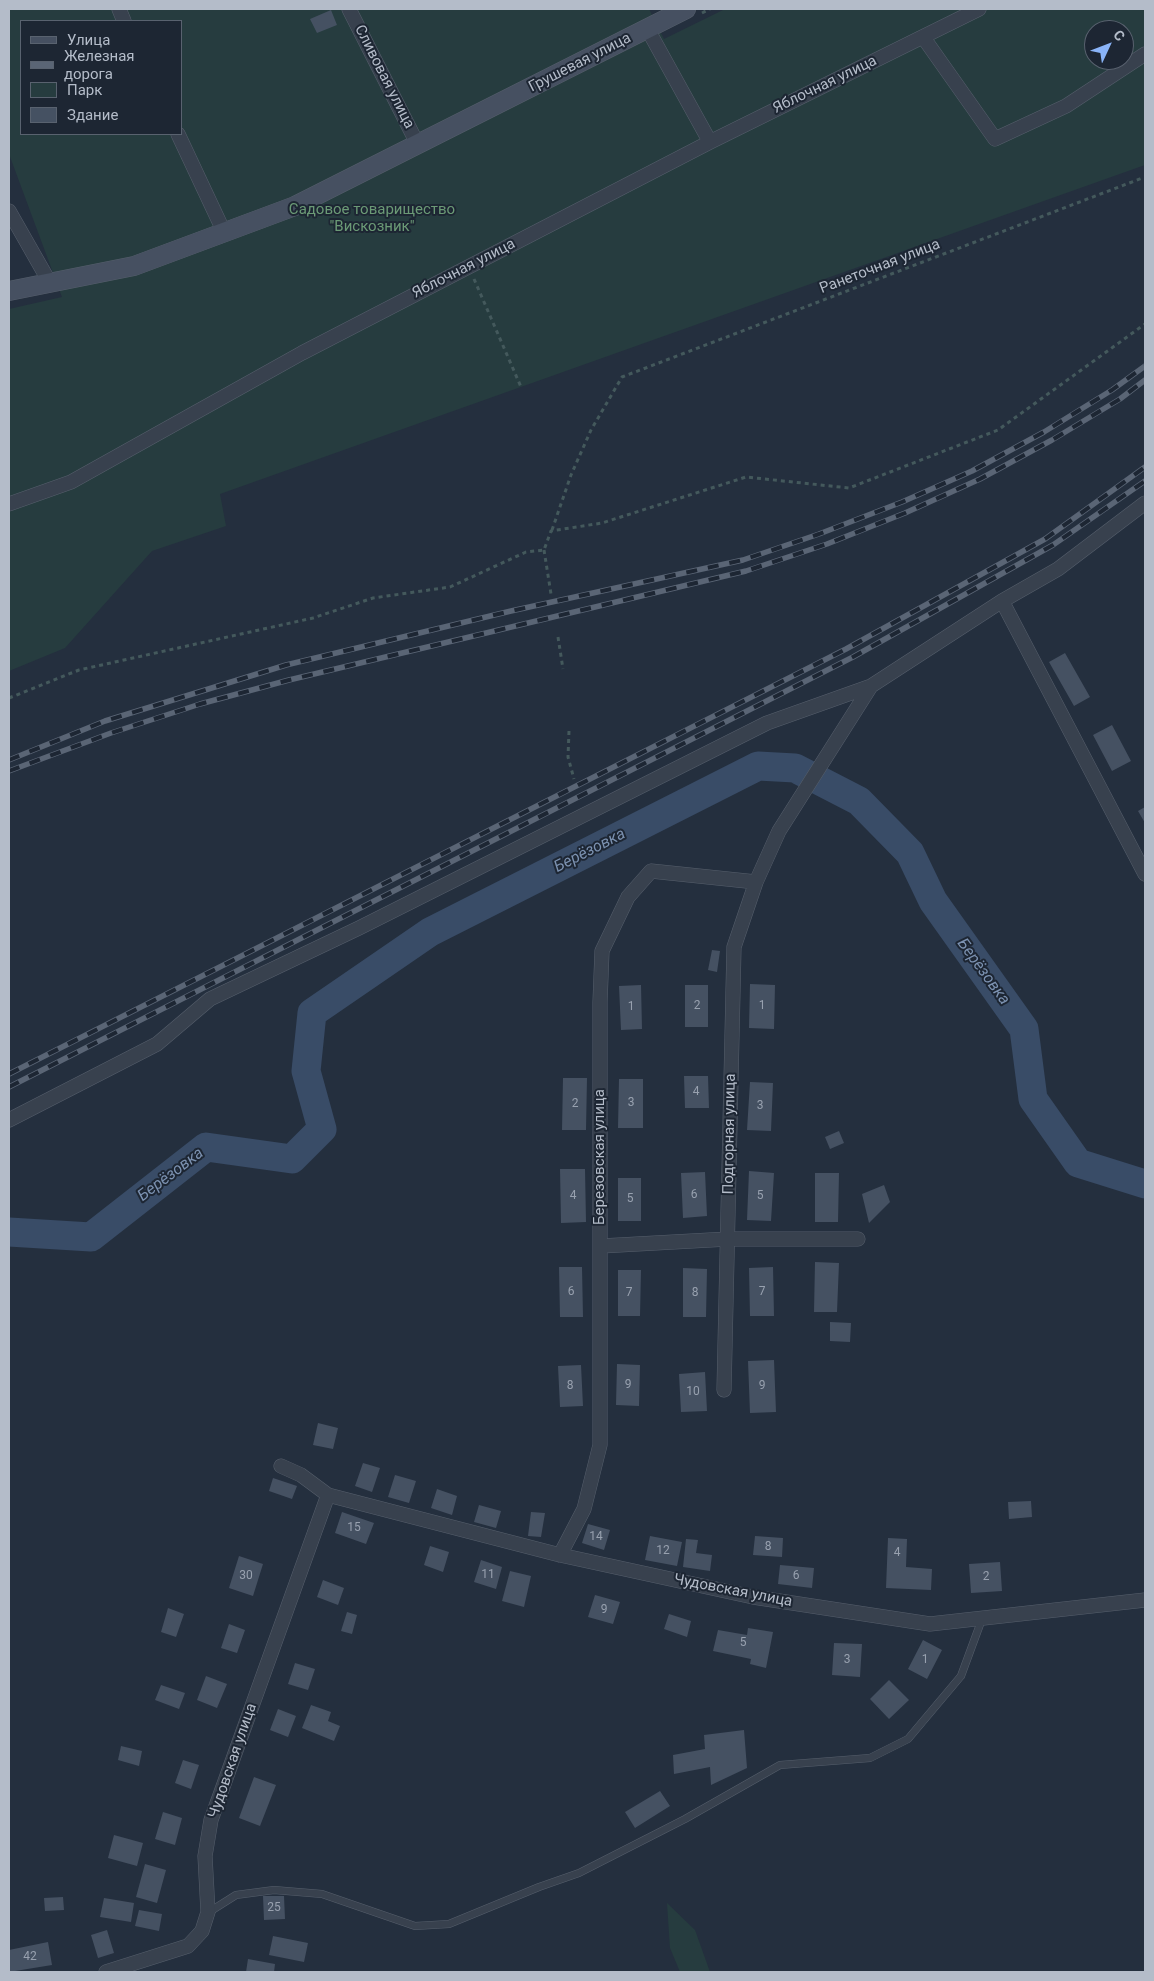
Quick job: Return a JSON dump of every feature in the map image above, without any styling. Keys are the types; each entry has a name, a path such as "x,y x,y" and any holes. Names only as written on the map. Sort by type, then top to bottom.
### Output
{"street":[{"name":"Сливовая улица","path":"349,9 418,145"},
{"name":"Грушевая улица","path":"9,291 134,266 295,206 686,9"},
{"name":"Яблочная улица","path":"9,504 71,482 302,353 710,142 979,9"},
{"path":"647,28 710,142"},
{"path":"923,37 995,139 1066,106 1145,54"},
{"path":"178,135 224,232"},
{"path":"9,211 50,283"},
{"path":"9,1120 157,1044 210,999 359,928 767,723 871,686 1002,601 1058,569 1145,503"},
{"path":"1002,601 1145,874"},
{"name":"Подгорная улица","path":"724,1390 734,947 756,882 779,831 871,686"},
{"name":"Березовская улица","path":"560,1555 584,1508 600,1445 600,1002 602,951 628,897 651,872 756,882"},
{"path":"601,1246 728,1239 858,1239"},
{"name":"Чудовская улица","path":"281,1466 301,1475 328,1495 560,1555 753,1597 930,1624 1145,1600"},
{"name":"Чудовская улица","path":"106,1972 188,1946 202,1932 208,1912 205,1856 211,1820 328,1495"}],"lane":[{"path":"208,1912 236,1895 274,1890 322,1894 415,1926 449,1924 539,1887 579,1873 685,1819 780,1765 870,1758 908,1739 961,1676 982,1619"}],"path":[{"name":"Ранеточная улица","path":"552,531 571,475 591,430 622,377 1145,177"},
{"path":"468,267 521,387"},
{"path":"551,594 544,550 552,531 602,523 746,477 849,488 998,430 1145,324"},
{"path":"9,698 79,670 313,618 372,598 450,587 526,552 544,550"},
{"path":"558,637 563,669"},
{"path":"569,731 568,757 574,779"}],"green space":[{"name":"Садовое товарищество \"Вискозник\"","path":"9,9 649,9 664,39 725,9 1145,9 1145,165 220,494 226,526 152,551 65,648 9,671 9,309 62,297 9,154"},
{"path":"667,1903 695,1930 710,1972 680,1972 670,1948"}],"building":[{"path":"331,10 337,25 317,33 310,19"},
{"path":"1065,653 1090,697 1074,706 1049,662"},
{"path":"1112,725 1131,761 1112,771 1093,735"},
{"path":"1145,807 1145,823 1138,811"},
{"path":"712,950 720,951 717,972 708,970"},
{"path":"750,984 775,985 774,1029 749,1028"},
{"path":"641,985 642,1029 621,1030 619,986"},
{"path":"685,985 708,985 708,1027 685,1027"},
{"path":"684,1076 708,1076 709,1108 685,1108"},
{"path":"563,1078 587,1078 586,1130 562,1130"},
{"path":"619,1079 643,1079 643,1128 618,1128"},
{"path":"750,1082 773,1083 771,1131 747,1130"},
{"path":"839,1131 844,1143 830,1149 825,1137"},
{"path":"560,1169 585,1169 586,1222 561,1223"},
{"path":"749,1171 774,1173 771,1221 747,1220"},
{"path":"705,1172 707,1216 683,1218 681,1173"},
{"path":"815,1173 839,1173 838,1222 815,1222"},
{"path":"618,1178 641,1178 641,1221 618,1221"},
{"path":"884,1185 890,1202 869,1223 862,1194"},
{"path":"815,1262 839,1263 837,1312 814,1312"},
{"path":"559,1267 582,1267 583,1317 560,1317"},
{"path":"773,1267 774,1316 750,1316 749,1268"},
{"path":"683,1268 707,1269 706,1317 683,1317"},
{"path":"618,1270 641,1270 640,1316 618,1316"},
{"path":"830,1322 851,1323 850,1342 830,1341"},
{"path":"774,1360 776,1412 750,1413 748,1361"},
{"path":"617,1364 640,1365 639,1406 616,1405"},
{"path":"581,1365 583,1406 560,1407 558,1366"},
{"path":"705,1372 707,1411 681,1412 679,1374"},
{"path":"318,1423 338,1428 333,1449 313,1445"},
{"path":"363,1463 380,1468 372,1492 355,1486"},
{"path":"395,1475 416,1481 409,1503 388,1497"},
{"path":"273,1478 297,1486 292,1499 269,1491"},
{"path":"437,1489 457,1496 452,1515 431,1508"},
{"path":"1031,1501 1032,1517 1009,1519 1008,1502"},
{"path":"479,1505 501,1511 496,1528 474,1522"},
{"path":"342,1512 374,1523 366,1544 335,1533"},
{"path":"531,1512 545,1513 541,1537 528,1536"},
{"path":"588,1524 610,1530 604,1550 582,1543"},
{"path":"650,1536 682,1542 677,1566 645,1560"},
{"path":"755,1536 783,1538 782,1557 753,1555"},
{"path":"888,1538 907,1539 906,1567 932,1569 931,1590 886,1588"},
{"path":"686,1539 698,1540 696,1553 712,1555 710,1571 683,1567"},
{"path":"430,1546 449,1552 443,1572 424,1565"},
{"path":"239,1556 263,1564 253,1596 229,1588"},
{"path":"481,1560 502,1567 496,1589 474,1582"},
{"path":"1000,1562 1002,1591 971,1593 969,1564"},
{"path":"780,1565 814,1568 812,1588 778,1584"},
{"path":"510,1571 531,1576 524,1607 502,1601"},
{"path":"323,1580 344,1588 338,1605 317,1597"},
{"path":"595,1595 620,1602 613,1624 588,1617"},
{"path":"168,1608 184,1614 176,1637 161,1632"},
{"path":"347,1612 357,1615 352,1634 341,1631"},
{"path":"669,1614 691,1621 687,1637 664,1629"},
{"path":"229,1624 245,1630 237,1653 221,1648"},
{"path":"748,1628 773,1632 766,1668 750,1664 751,1659 713,1651 718,1630 747,1635"},
{"path":"923,1640 942,1650 927,1679 908,1669"},
{"path":"834,1643 862,1644 860,1677 832,1675"},
{"path":"295,1663 315,1669 308,1690 288,1684"},
{"path":"206,1676 227,1684 217,1708 197,1700"},
{"path":"889,1680 909,1700 889,1719 870,1699"},
{"path":"161,1685 185,1693 179,1709 155,1700"},
{"path":"311,1705 331,1712 328,1721 340,1726 334,1741 302,1728"},
{"path":"278,1709 296,1716 288,1737 270,1730"},
{"path":"744,1730 747,1768 711,1785 710,1767 674,1774 673,1755 705,1749 704,1735"},
{"path":"121,1746 142,1751 139,1766 118,1760"},
{"path":"183,1760 199,1765 191,1789 175,1783"},
{"path":"254,1777 276,1785 260,1826 239,1818"},
{"path":"660,1791 670,1806 635,1828 625,1812"},
{"path":"163,1812 182,1818 175,1845 155,1839"},
{"path":"114,1835 143,1843 137,1866 108,1858"},
{"path":"145,1864 166,1870 157,1903 136,1897"},
{"path":"263,1896 284,1896 285,1919 264,1920"},
{"path":"63,1897 64,1910 45,1911 44,1898"},
{"path":"104,1898 134,1903 131,1922 100,1917"},
{"path":"139,1910 162,1914 159,1931 135,1926"},
{"path":"107,1930 114,1953 98,1958 91,1935"},
{"path":"273,1936 308,1943 304,1962 269,1955"},
{"path":"48,1942 52,1965 9,1972 9,1950"},
{"path":"248,1959 275,1964 274,1972 246,1972"}],"waterway":[{"name":"Берёзовка","path":"9,1232 91,1237 206,1147 292,1159 322,1129 306,1071 312,1013 430,932 758,766 795,768 859,801 910,853 933,901 1024,1029 1033,1099 1078,1163 1145,1184"}],"railway":[{"path":"9,760 105,721 286,665 511,611 743,560 819,534 902,502 972,471 1044,432 1112,390 1145,366"},
{"path":"9,771 111,733 200,704 289,680 746,571 827,544 905,513 980,479 1052,440 1120,399 1145,380"},
{"path":"9,1074 846,649 1045,539 1145,467"},
{"path":"9,1087 853,657 1053,545 1145,481"}]}
